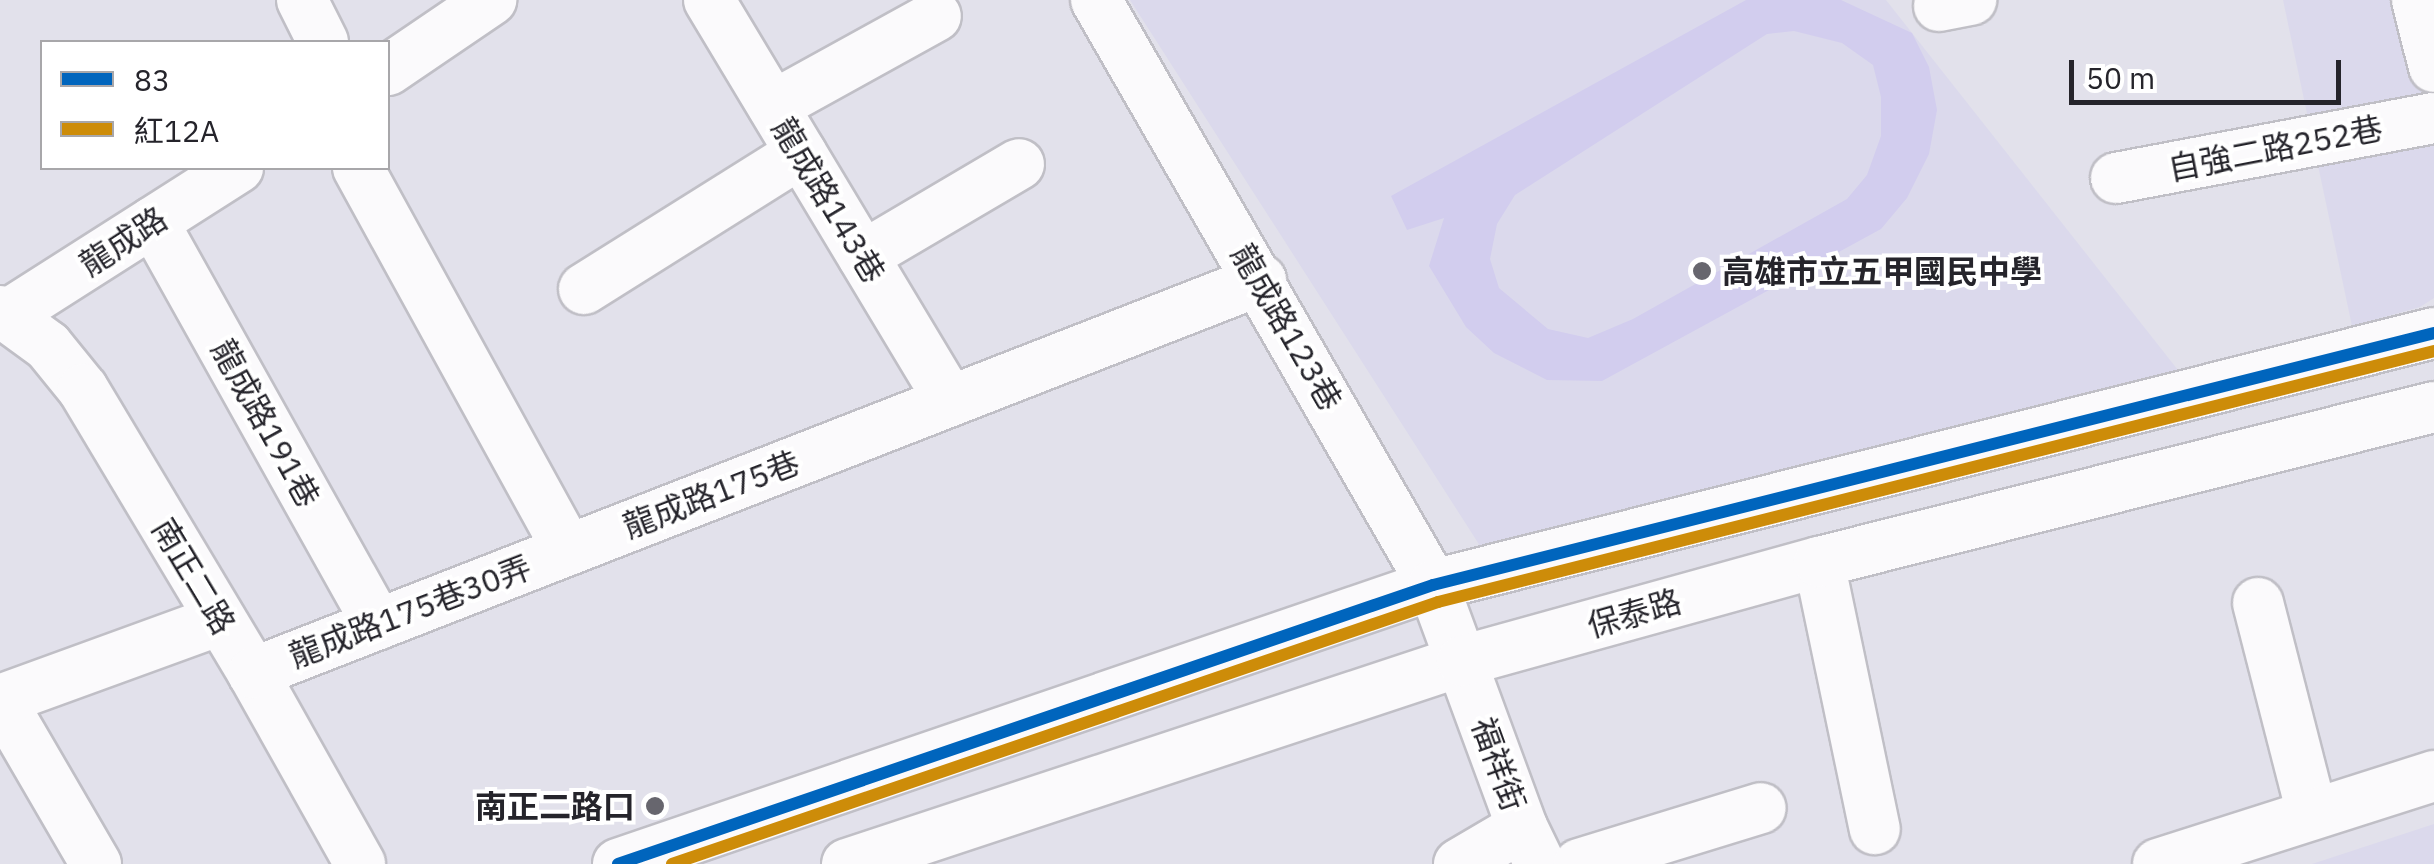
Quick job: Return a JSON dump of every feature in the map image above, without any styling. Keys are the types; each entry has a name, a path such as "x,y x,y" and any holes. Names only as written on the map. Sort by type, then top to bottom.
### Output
{"street":[{"path":"302,0 322,40"},
{"path":"390,69 491,0"},
{"name":"龍成路143巷","path":"709,0 950,401"},
{"name":"龍成路123巷","path":"1096,0 1434,586 1462,661"},
{"path":"2417,0 2434,67"},
{"path":"773,106 936,16"},
{"name":"自強二路252巷","path":"2116,178 2434,118"},
{"path":"584,289 801,154"},
{"path":"863,256 1019,164"},
{"name":"龍成路","path":"4,313 235,170"},
{"path":"359,170 568,550"},
{"name":"龍成路191巷","path":"153,222 378,624"},
{"name":"龍成路175巷","path":"568,550 1260,280"},
{"name":"南正二路","path":"4,313 48,346 83,389 253,673 360,864"},
{"path":"618,864 1434,586 2434,333"},
{"name":"保泰路","path":"848,864 1462,661 1819,562 2434,407"},
{"name":"龍成路175巷30弄","path":"253,673 568,550"},
{"path":"1819,562 1875,829"},
{"path":"2258,603 2312,813"},
{"path":"96,864 0,700 220,620"},
{"name":"福祥街","path":"1462,661 1531,846"},
{"path":"2158,864 2434,776"},
{"path":"1579,864 1761,808"},
{"path":"1459,864 1531,846"}],"shaded area":[{"name":"高雄市立五甲國民中學","path":"1130,0 1886,0 2189,384 1491,563"},
{"path":"1746,0 1841,0 1912,33 1929,67 1937,110 1929,154 1907,198 1881,229 1602,381 1547,380 1494,353 1466,327 1429,266 1444,218 1407,230 1391,196","holes":["1794,31 1842,43 1873,65 1881,97 1881,136 1867,175 1847,199 1633,319 1588,338 1548,329 1499,288 1490,259 1497,224 1515,195 1767,34"]},
{"path":"2283,0 2434,0 2434,298 2420,307 2352,326"},
{"path":"2434,824 2434,864 2312,864"}],"transit line":[{"name":"83","path":"618,864 1433,585 2434,333"},
{"name":"紅12A","path":"672,864 1438,602 2434,351"}],"place":[{"name":"高雄市立五甲國民中學","path":"1702,271"},
{"name":"南正二路口","path":"655,806"}]}
